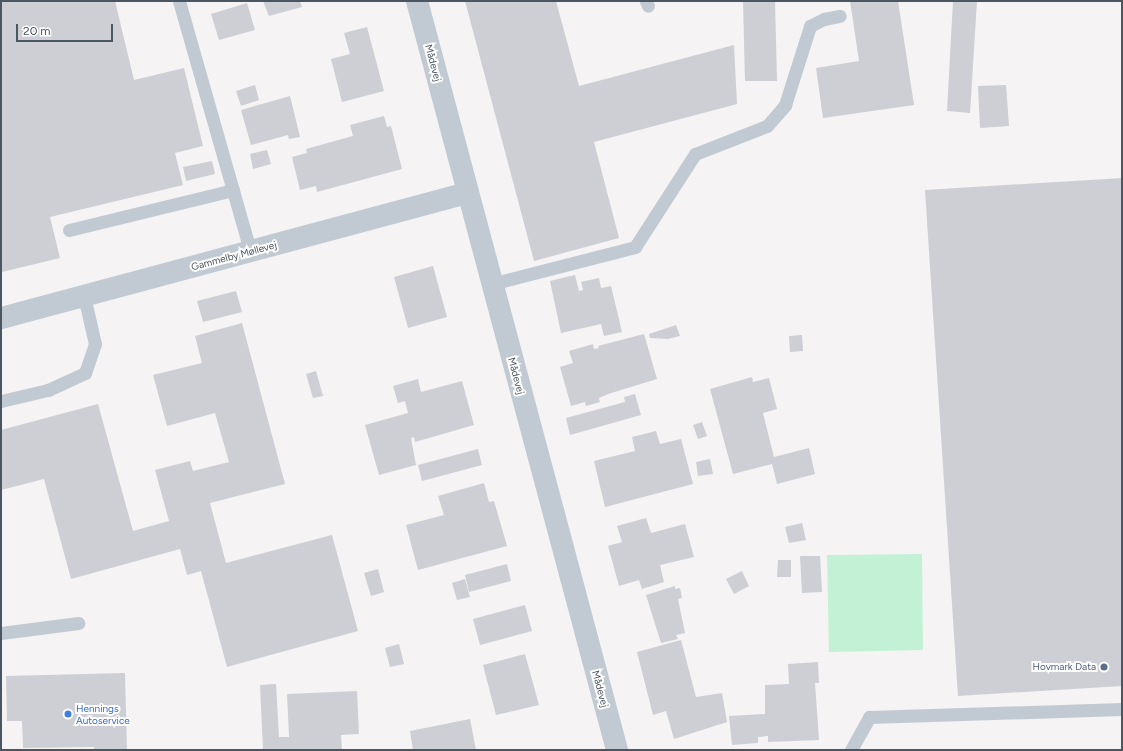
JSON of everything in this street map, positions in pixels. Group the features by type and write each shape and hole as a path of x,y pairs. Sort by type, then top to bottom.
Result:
{"street":[{"name":"Mådevej","path":"417,1 491,284 617,750"},
{"name":"Gammelby Møllevej","path":"1,318 467,193"}],"lane":[{"path":"179,1 250,251"},
{"path":"491,284 635,247 695,154 714,145 744,137 767,126 772,121 785,105 810,26 824,19 840,16"},
{"path":"69,230 233,190"},
{"path":"1,401 48,390 85,373 95,344 84,296"},
{"path":"1,633 78,623"},
{"path":"851,750 869,717 1122,709"}],"green space":[{"path":"922,554 923,650 829,652 827,555"}],"building":[{"path":"1,1 115,1 134,80 184,68 203,146 175,153 183,185 50,217 60,258 2,272"},
{"path":"263,1 300,1 302,7 269,16"},
{"path":"465,1 556,1 579,86 734,45 737,104 594,142 619,238 534,261"},
{"path":"743,1 775,1 777,81 745,81"},
{"path":"850,1 898,1 914,105 823,118 816,68 859,61"},
{"path":"953,1 977,1 970,113 947,111"},
{"path":"247,3 255,30 219,40 211,14"},
{"path":"367,27 384,91 342,102 331,59 350,54 344,33"},
{"path":"255,85 259,100 241,106 236,91"},
{"path":"1006,85 1009,126 980,128 978,86"},
{"path":"290,96 300,137 289,139 288,135 251,145 241,110"},
{"path":"384,116 387,127 391,126 402,169 317,192 316,186 300,190 292,157 307,153 306,149 353,136 350,125"},
{"path":"267,150 271,164 253,169 250,154"},
{"path":"212,161 215,174 186,181 183,167"},
{"path":"1122,178 1122,686 958,696 925,190"},
{"path":"433,266 447,317 408,328 394,277"},
{"path":"575,275 579,291 583,290 581,282 599,278 601,288 611,286 622,332 604,336 601,324 561,333 550,281"},
{"path":"236,291 242,312 203,322 197,301"},
{"path":"242,323 285,484 210,503 226,563 332,535 358,631 227,667 201,571 187,575 180,549 71,579 44,479 1,490 1,430 98,404 133,531 169,521 155,470 190,461 193,471 229,462 215,413 167,426 153,375 202,363 195,336"},
{"path":"676,325 680,336 668,339 650,338 649,334"},
{"path":"644,334 657,379 608,394 599,398 600,402 586,406 585,402 571,406 560,367 573,363 569,351 593,344 594,349 599,348 598,346"},
{"path":"802,335 803,351 790,352 789,336"},
{"path":"316,371 323,396 313,398 306,374"},
{"path":"752,377 753,382 769,378 777,409 763,413 774,457 809,448 815,474 777,484 772,464 733,474 710,389"},
{"path":"418,379 421,392 462,381 474,425 415,442 414,437 411,438 416,465 379,475 365,425 408,413 405,401 398,403 393,386"},
{"path":"635,394 641,415 570,435 566,418 625,402 624,397"},
{"path":"702,422 707,436 698,439 693,425"},
{"path":"656,431 660,444 681,439 693,484 605,507 594,461 635,451 632,437"},
{"path":"478,449 482,465 422,481 418,465"},
{"path":"710,459 713,474 698,476 696,462"},
{"path":"484,483 489,502 494,501 507,546 418,570 406,525 444,515 438,496"},
{"path":"646,518 651,533 685,524 694,557 660,565 664,582 642,589 639,580 619,586 608,546 622,542 617,526"},
{"path":"802,523 806,540 789,543 785,527"},
{"path":"800,556 820,556 822,592 802,593"},
{"path":"778,560 791,560 791,577 777,577"},
{"path":"507,564 511,581 469,592 465,575"},
{"path":"378,569 384,592 371,596 364,573"},
{"path":"742,571 749,586 734,594 726,579"},
{"path":"465,579 470,597 457,600 452,583"},
{"path":"675,586 675,589 680,588 682,598 678,599 685,633 676,635 678,639 661,643 646,595"},
{"path":"525,605 532,631 480,645 473,619"},
{"path":"681,640 696,697 722,693 727,722 674,739 666,711 653,715 637,652"},
{"path":"399,644 404,664 390,667 385,648"},
{"path":"525,654 539,705 496,715 483,665"},
{"path":"818,662 819,683 815,683 819,740 768,742 768,736 758,737 758,743 732,745 729,716 765,714 765,685 789,684 788,664"},
{"path":"125,673 127,750 94,750 94,747 23,748 22,721 7,721 6,676"},
{"path":"276,684 279,737 289,737 287,694 357,691 359,734 341,735 342,750 263,750 260,685"},
{"path":"470,719 476,750 413,750 410,731"}],"place":[{"name":"Hovmark Data","path":"1104,667"},
{"name":"Hennings Autoservice","path":"68,714"}]}
